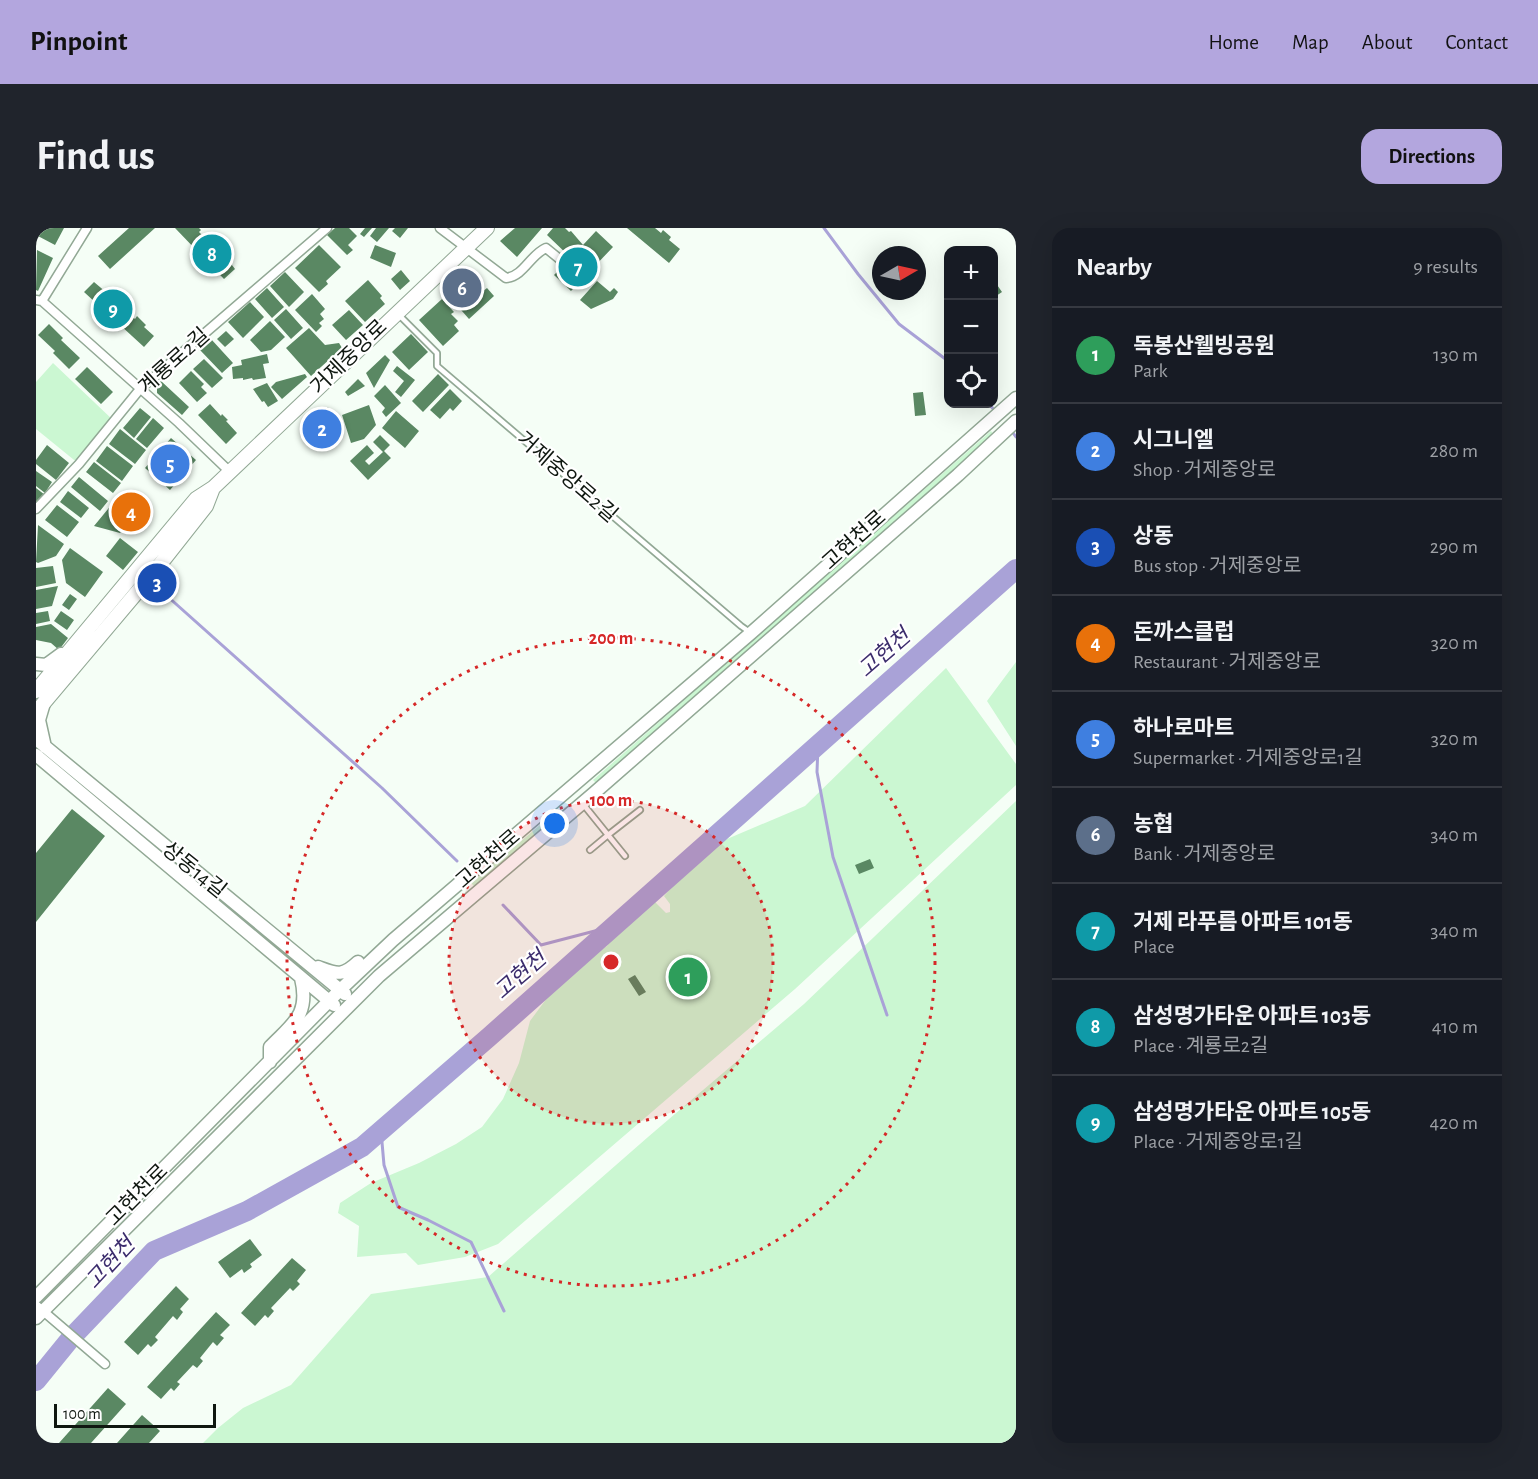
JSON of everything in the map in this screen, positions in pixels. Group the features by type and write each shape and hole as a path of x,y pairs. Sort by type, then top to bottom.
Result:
{"main road":[{"name":"거제중앙로","path":"39,702 70,649 196,499 213,488 464,247 487,228"},
{"name":"거제중앙로","path":"39,702 154,572 206,506 213,488"}],"street":[{"path":"87,228 39,301 229,471"},
{"name":"계룡로2길","path":"36,509 79,464 140,389 327,228"},
{"path":"440,228 506,278 518,274 546,248 562,261"},
{"name":"고현천로","path":"36,1297 339,990 393,940 751,633 1016,398"},
{"name":"고현천로","path":"105,1364 56,1322 38,1311 379,976 772,638 1015,422"},
{"path":"36,664 46,665 63,651 70,649"},
{"path":"39,702 39,747"},
{"name":"상동14길","path":"39,747 50,767 343,1012"},
{"name":"상동14길","path":"39,747 353,1001"},
{"path":"36,762 50,767"},
{"path":"311,967 333,973 343,973 380,942 393,940"},
{"path":"270,1062 270,1047 300,1015 304,996 301,978"}],"lane":[{"name":"거제중앙로2길","path":"396,312 437,353 437,366 751,633"},
{"path":"582,802 625,856"},
{"path":"590,850 640,810"}],"green space":[{"path":"53,363 114,421 79,464 36,429 36,382"},
{"path":"991,431 994,435 597,784 593,780"},
{"path":"1016,662 1016,746 987,701"},
{"path":"946,668 1016,764 1016,785 795,989 498,1244 465,1257 418,1265 406,1253 357,1257 359,1226 338,1213 340,1203 371,1183 419,1163 456,1144 482,1127 503,1099 519,1063 530,1021 553,990 580,965 607,946 614,932 655,902 666,913 670,912 670,904 664,896 693,863 720,842 805,806"},
{"path":"1016,801 1016,1443 203,1443 243,1408 291,1385 371,1294 488,1277 804,1004"},
{"path":"558,810 562,814 475,887 471,883"}],"building":[{"path":"36,228 64,228 55,245 36,235"},
{"path":"129,228 155,228 110,269 98,256"},
{"path":"175,228 199,228 201,230 199,232 217,250 219,248 235,269 224,279"},
{"path":"335,228 349,228 357,236 348,245 353,250 347,255 327,235"},
{"path":"365,228 372,228 364,237 360,234"},
{"path":"376,228 389,228 377,242 370,236"},
{"path":"395,228 408,228 400,238 392,231"},
{"path":"515,228 542,228 517,257 500,241"},
{"path":"553,228 565,228 571,231 583,245 596,231 613,247 571,291 554,275 571,258 547,235"},
{"path":"627,228 655,228 661,233 663,230 671,237 669,240 680,249 669,263"},
{"path":"319,245 341,267 326,281 328,284 319,292 295,268"},
{"path":"375,245 396,253 391,267 370,258"},
{"path":"37,250 53,258 38,291 36,290"},
{"path":"401,270 410,281 400,290 391,279"},
{"path":"285,272 304,292 289,307 270,286"},
{"path":"467,276 482,292 487,288 494,296 469,319 447,294"},
{"path":"368,280 382,296 380,298 385,304 365,322 345,301"},
{"path":"597,281 610,292 614,288 618,292 613,299 591,309 580,300"},
{"path":"94,282 107,293 109,291 135,319 137,316 146,325 144,327 154,336 144,347 84,292"},
{"path":"267,288 284,307 272,318 255,299"},
{"path":"312,294 325,309 320,314 324,319 319,323 322,326 316,332 295,310"},
{"path":"442,299 454,312 451,314 458,321 454,325 459,331 443,346 419,320"},
{"path":"250,302 264,317 243,338 228,322"},
{"path":"286,309 303,328 291,339 274,320"},
{"path":"349,310 363,325 346,340 332,325"},
{"path":"270,321 285,337 271,350 261,352 250,340"},
{"path":"49,324 63,338 61,340 80,358 69,369 38,335"},
{"path":"309,328 325,345 339,343 342,348 311,376 286,348"},
{"path":"226,331 234,339 225,347 217,339"},
{"path":"411,334 428,352 409,370 392,352"},
{"path":"211,339 233,363 222,373 200,350"},
{"path":"267,354 269,363 263,364 266,378 233,379 232,367 242,365 241,360"},
{"path":"385,355 390,360 374,388 366,373"},
{"path":"204,359 223,378 212,388 193,369"},
{"path":"397,366 415,380 401,397 395,392 404,381 393,371"},
{"path":"87,367 113,392 101,404 75,379"},
{"path":"191,371 204,384 201,387 207,393 197,402 179,383"},
{"path":"305,374 307,377 282,399 271,387 276,382"},
{"path":"438,374 449,385 423,412 412,401"},
{"path":"358,379 365,386 348,396 345,392"},
{"path":"161,381 189,407 182,415 157,393 157,385"},
{"path":"267,383 278,401 268,407 253,389"},
{"path":"385,385 401,403 386,417 382,412 385,408 374,396"},
{"path":"450,389 462,401 453,411 450,408 440,419 430,410"},
{"path":"923,392 926,415 915,416 913,393"},
{"path":"210,404 228,420 226,421 237,433 226,444 198,415"},
{"path":"369,405 376,425 364,439 351,443 342,415"},
{"path":"328,407 339,438 325,450 317,441 310,448 305,442 310,438 302,430"},
{"path":"140,408 151,417 134,438 123,428"},
{"path":"396,411 419,431 405,448 382,428"},
{"path":"153,418 164,428 147,448 136,439"},
{"path":"120,429 146,450 135,464 109,444"},
{"path":"380,435 390,445 384,451 391,458 368,480 350,461 367,445 374,453 365,461 369,465 383,452 373,442"},
{"path":"171,438 196,460 170,490 145,468"},
{"path":"47,445 69,463 56,480 36,464 36,460"},
{"path":"107,446 133,466 122,481 96,461"},
{"path":"94,462 121,483 113,493 86,472"},
{"path":"36,471 52,482 45,493 36,486"},
{"path":"79,477 108,501 100,511 71,487"},
{"path":"36,488 45,495 36,506"},
{"path":"68,491 89,508 81,518 60,502"},
{"path":"122,492 141,508 120,533 94,526"},
{"path":"57,505 79,522 67,537 45,520"},
{"path":"38,525 64,544 56,556 38,563 36,562"},
{"path":"120,538 138,552 123,570 106,556"},
{"path":"70,548 103,572 85,597 66,583 62,560"},
{"path":"53,566 56,583 36,587 36,568"},
{"path":"58,586 52,606 36,609 36,590"},
{"path":"70,594 77,599 69,610 62,605"},
{"path":"48,611 50,621 36,624 36,613"},
{"path":"61,611 74,620 67,630 54,621"},
{"path":"51,624 68,638 59,650 51,643 36,640 36,627"},
{"path":"72,809 105,836 36,922 36,853"},
{"path":"870,859 874,868 859,874 855,865"},
{"path":"635,975 646,992 639,996 628,979"},
{"path":"250,1239 262,1255 250,1264 252,1267 244,1273 242,1269 230,1278 218,1262"},
{"path":"292,1258 306,1270 297,1281 300,1284 293,1291 290,1288 271,1308 274,1311 268,1318 265,1315 255,1326 241,1313"},
{"path":"176,1286 189,1299 180,1309 183,1312 177,1320 173,1316 155,1337 158,1340 151,1347 148,1344 138,1355 124,1342"},
{"path":"216,1312 230,1325 220,1335 224,1338 217,1346 213,1342 200,1358 203,1361 197,1368 193,1365 177,1382 180,1384 174,1391 171,1388 161,1399 147,1387"},
{"path":"108,1388 126,1404 91,1443 59,1443"},
{"path":"142,1415 160,1431 149,1443 117,1443"}],"waterway":[{"path":"824,228 899,324 944,358"},
{"path":"1011,430 1016,437"},
{"name":"고현천","path":"36,1381 71,1338 154,1251 247,1211 362,1147 1016,569"},
{"path":"157,587 382,788 457,861"},
{"path":"818,745 817,772 833,857 887,1015"},
{"path":"503,905 541,945 614,926"},
{"path":"381,1131 384,1165 398,1207 471,1242 504,1311"}],"place":[{"name":"삼성명가타운 아파트 103동","path":"212,254"},
{"name":"거제 라푸름 아파트 101동","path":"578,267"},
{"name":"농협","path":"462,288"},
{"name":"삼성명가타운 아파트 105동","path":"113,309"},
{"name":"시그니엘","path":"322,429"},
{"name":"하나로마트","path":"170,464"},
{"name":"돈까스클럽","path":"131,512"},
{"name":"상동","path":"157,583"},
{"name":"독봉산웰빙공원","path":"688,977"}]}
